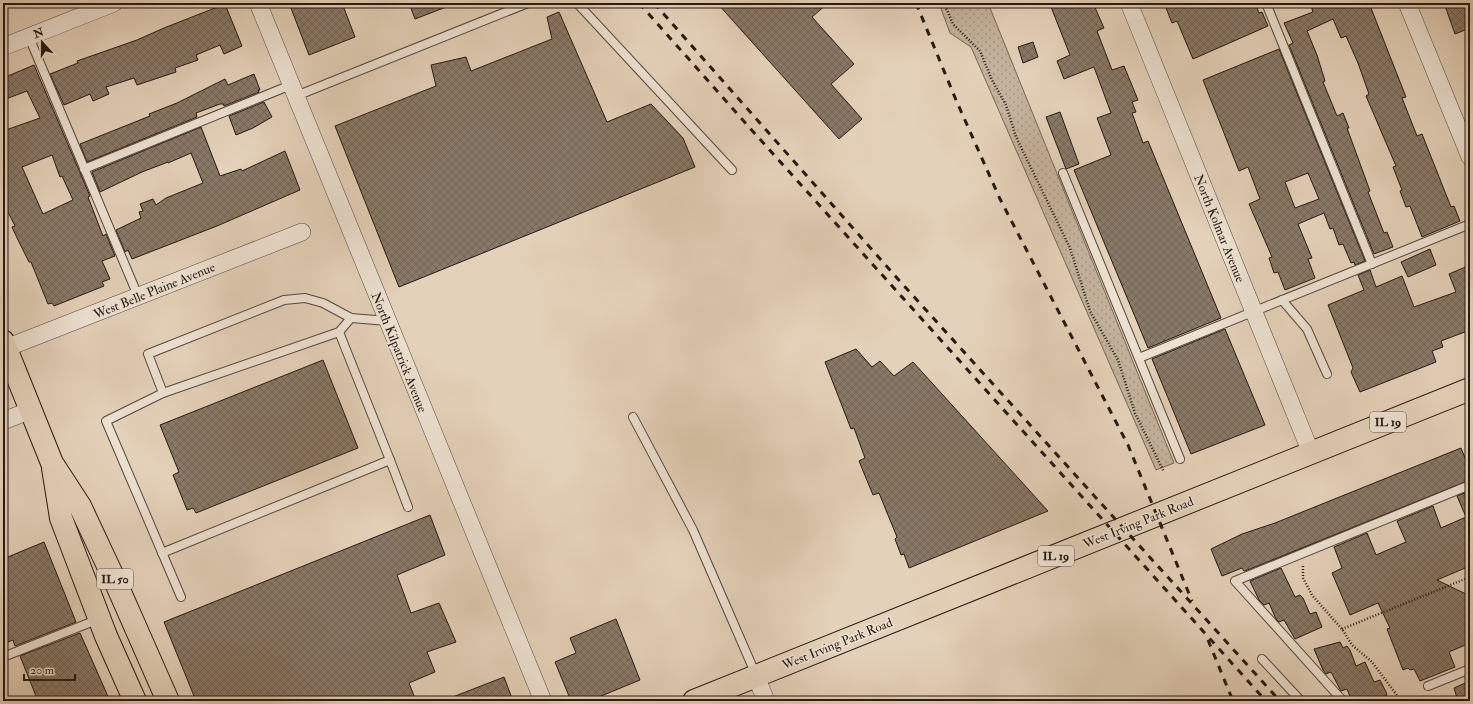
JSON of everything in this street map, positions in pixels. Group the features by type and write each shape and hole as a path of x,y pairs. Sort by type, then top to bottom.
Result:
{"main road":[{"name":"IL 50","path":"6,354 31,410 52,463 80,506 168,701"},
{"name":"West Irving Park Road","path":"694,701 1311,453 1468,394"},
{"path":"52,463 61,518 100,618 135,701"}],"street":[{"path":"3,47 114,3"},
{"name":"North Kilpatrick Avenue","path":"258,3 543,701"},
{"name":"North Kolmar Avenue","path":"1129,3 1311,453"},
{"path":"1407,3 1470,157"},
{"name":"West Belle Plaine Avenue","path":"6,354 138,296 302,232"},
{"path":"3,421 31,410"},
{"path":"756,676 766,701"}],"lane":[{"path":"84,169 528,3"},
{"path":"577,3 732,170"},
{"path":"1266,3 1372,264"},
{"path":"29,37 138,296"},
{"path":"1063,173 1180,459"},
{"path":"1139,358 1470,224"},
{"path":"163,393 148,354 284,300 305,298 323,303 351,318 388,321"},
{"path":"1282,300 1307,329 1327,374"},
{"path":"182,597 106,421 163,393 339,332 351,318"},
{"path":"339,332 408,507"},
{"path":"633,417 693,530 756,676"},
{"path":"162,553 390,460"},
{"path":"1343,701 1235,581 1470,485"},
{"path":"3,657 100,618"},
{"path":"1262,659 1301,701"},
{"path":"1428,686 1470,669"}],"path":[{"path":"944,3 953,24 980,51 992,80 1006,105 1016,137 1070,248 1090,311 1118,360 1135,413 1164,472"},
{"path":"1304,553 1303,578 1312,595 1342,629 1352,645 1372,662 1399,698 1404,701"},
{"path":"1342,629 1470,577"}],"shaded area":[{"path":"939,3 988,3 1174,463 1156,470 971,47 950,33"}],"building":[{"path":"289,3 342,3 355,37 309,55"},
{"path":"409,3 454,3 454,4 415,19"},
{"path":"717,3 828,3 812,17 854,64 831,84 862,119 839,139"},
{"path":"1064,3 1093,3 1104,28 1097,31 1112,70 1124,66 1138,100 1132,102 1136,112 1132,113 1143,143 1148,141 1221,318 1148,348 1074,170 1111,155 1097,118 1111,113 1094,67 1064,79 1057,61 1070,55 1051,7"},
{"path":"1179,3 1255,3 1259,13 1262,12 1268,26 1193,59 1177,21 1172,23 1166,8"},
{"path":"1310,3 1369,3 1406,97 1402,98 1417,136 1422,134 1451,207 1454,206 1460,221 1422,237 1410,206 1406,207 1400,191 1402,190 1393,167 1396,166 1366,96 1369,94 1358,63 1346,36 1341,38 1333,19 1307,31 1317,55 1325,81 1323,82 1337,116 1343,113 1370,191 1368,192 1384,233 1387,232 1393,247 1374,254 1289,45 1293,43 1284,23 1313,12"},
{"path":"1444,3 1470,3 1470,28 1455,34"},
{"path":"225,4 242,46 224,54 220,45 196,55 198,60 175,68 176,72 137,85 134,78 106,87 109,94 93,101 90,94 64,105 50,74 78,63 77,61 137,40"},
{"path":"559,12 607,122 651,104 683,138 695,167 399,287 335,126 436,86 431,65 466,57 471,71 552,39 547,17"},
{"path":"1033,42 1038,57 1023,63 1018,47"},
{"path":"1279,49 1365,261 1355,265 1354,262 1351,263 1343,244 1339,245 1333,228 1330,229 1324,213 1298,224 1312,258 1308,259 1315,278 1285,290 1278,272 1274,273 1269,258 1272,257 1249,204 1260,199 1248,167 1239,171 1203,80","holes":["1308,173 1319,199 1295,208 1285,182"]},
{"path":"34,65 90,196 88,197 103,236 106,234 115,256 102,261 110,279 102,282 104,286 54,306 52,303 48,304 31,262 29,262 12,227 15,226 3,202 3,131 40,118 27,91 3,100 3,78","holes":["52,155 60,177 62,176 73,200 43,214 22,167"]},
{"path":"254,74 260,90 258,90 259,92 224,106 223,104 220,104 196,113 197,117 87,162 80,144 150,116 149,114 177,103 225,79 228,85"},
{"path":"264,102 272,117 253,128 236,135 229,116"},
{"path":"1060,112 1079,164 1066,169 1046,117"},
{"path":"201,127 220,176 241,169 242,171 285,151 300,190 217,226 132,259 128,250 125,252 116,230 141,218 139,212 143,211 140,204 153,199 156,205 166,198 203,183 191,153 142,172 100,192 92,172"},
{"path":"1430,249 1436,265 1408,277 1401,262"},
{"path":"1470,265 1470,330 1441,341 1443,347 1432,351 1436,362 1360,392 1351,372 1353,368 1328,305 1364,290 1358,275 1370,270 1376,287 1402,276 1414,307 1456,292 1449,274"},
{"path":"1225,329 1265,425 1191,454 1152,359"},
{"path":"856,349 872,367 880,361 894,376 913,362 1048,511 909,568 904,554 901,555 895,539 897,537 879,493 873,495 859,461 865,458 854,428 851,429 825,362"},
{"path":"323,360 358,448 196,513 193,508 187,510 173,475 179,472 160,425"},
{"path":"1461,448 1470,470 1470,480 1245,571 1242,568 1222,576 1211,549 1242,534 1275,523"},
{"path":"1470,491 1470,566 1437,580 1470,596 1470,643 1449,652 1455,667 1420,681 1414,669 1410,670 1408,668 1403,670 1387,629 1390,628 1378,603 1350,615 1332,573 1342,568 1334,547 1367,533 1376,555 1406,542 1397,521 1433,506 1441,528 1466,517 1457,496"},
{"path":"430,515 445,555 397,575 411,613 439,603 456,642 427,652 435,672 409,683 416,701 196,701 164,622"},
{"path":"44,542 76,622 15,646 13,640 3,644 3,559"},
{"path":"1281,568 1295,597 1300,595 1303,598 1310,614 1316,612 1322,627 1295,639 1284,620 1279,622 1276,619 1269,603 1264,605 1259,600 1250,581"},
{"path":"616,619 640,680 589,701 571,701 555,662 576,653 570,638"},
{"path":"80,633 110,701 38,701 20,656"},
{"path":"1340,642 1343,648 1347,646 1350,650 1356,666 1365,662 1374,682 1380,680 1387,694 1386,696 1374,701 1352,701 1347,689 1341,691 1331,672 1326,674 1314,649"},
{"path":"504,677 513,701 445,700"},
{"path":"1470,681 1470,701 1458,701 1454,688"}],"railway":[{"path":"639,3 1266,701"},
{"path":"654,3 897,278 1280,701"},
{"path":"916,3 956,100 1000,199 1128,445 1192,601"},
{"path":"1208,640 1233,701"}]}
